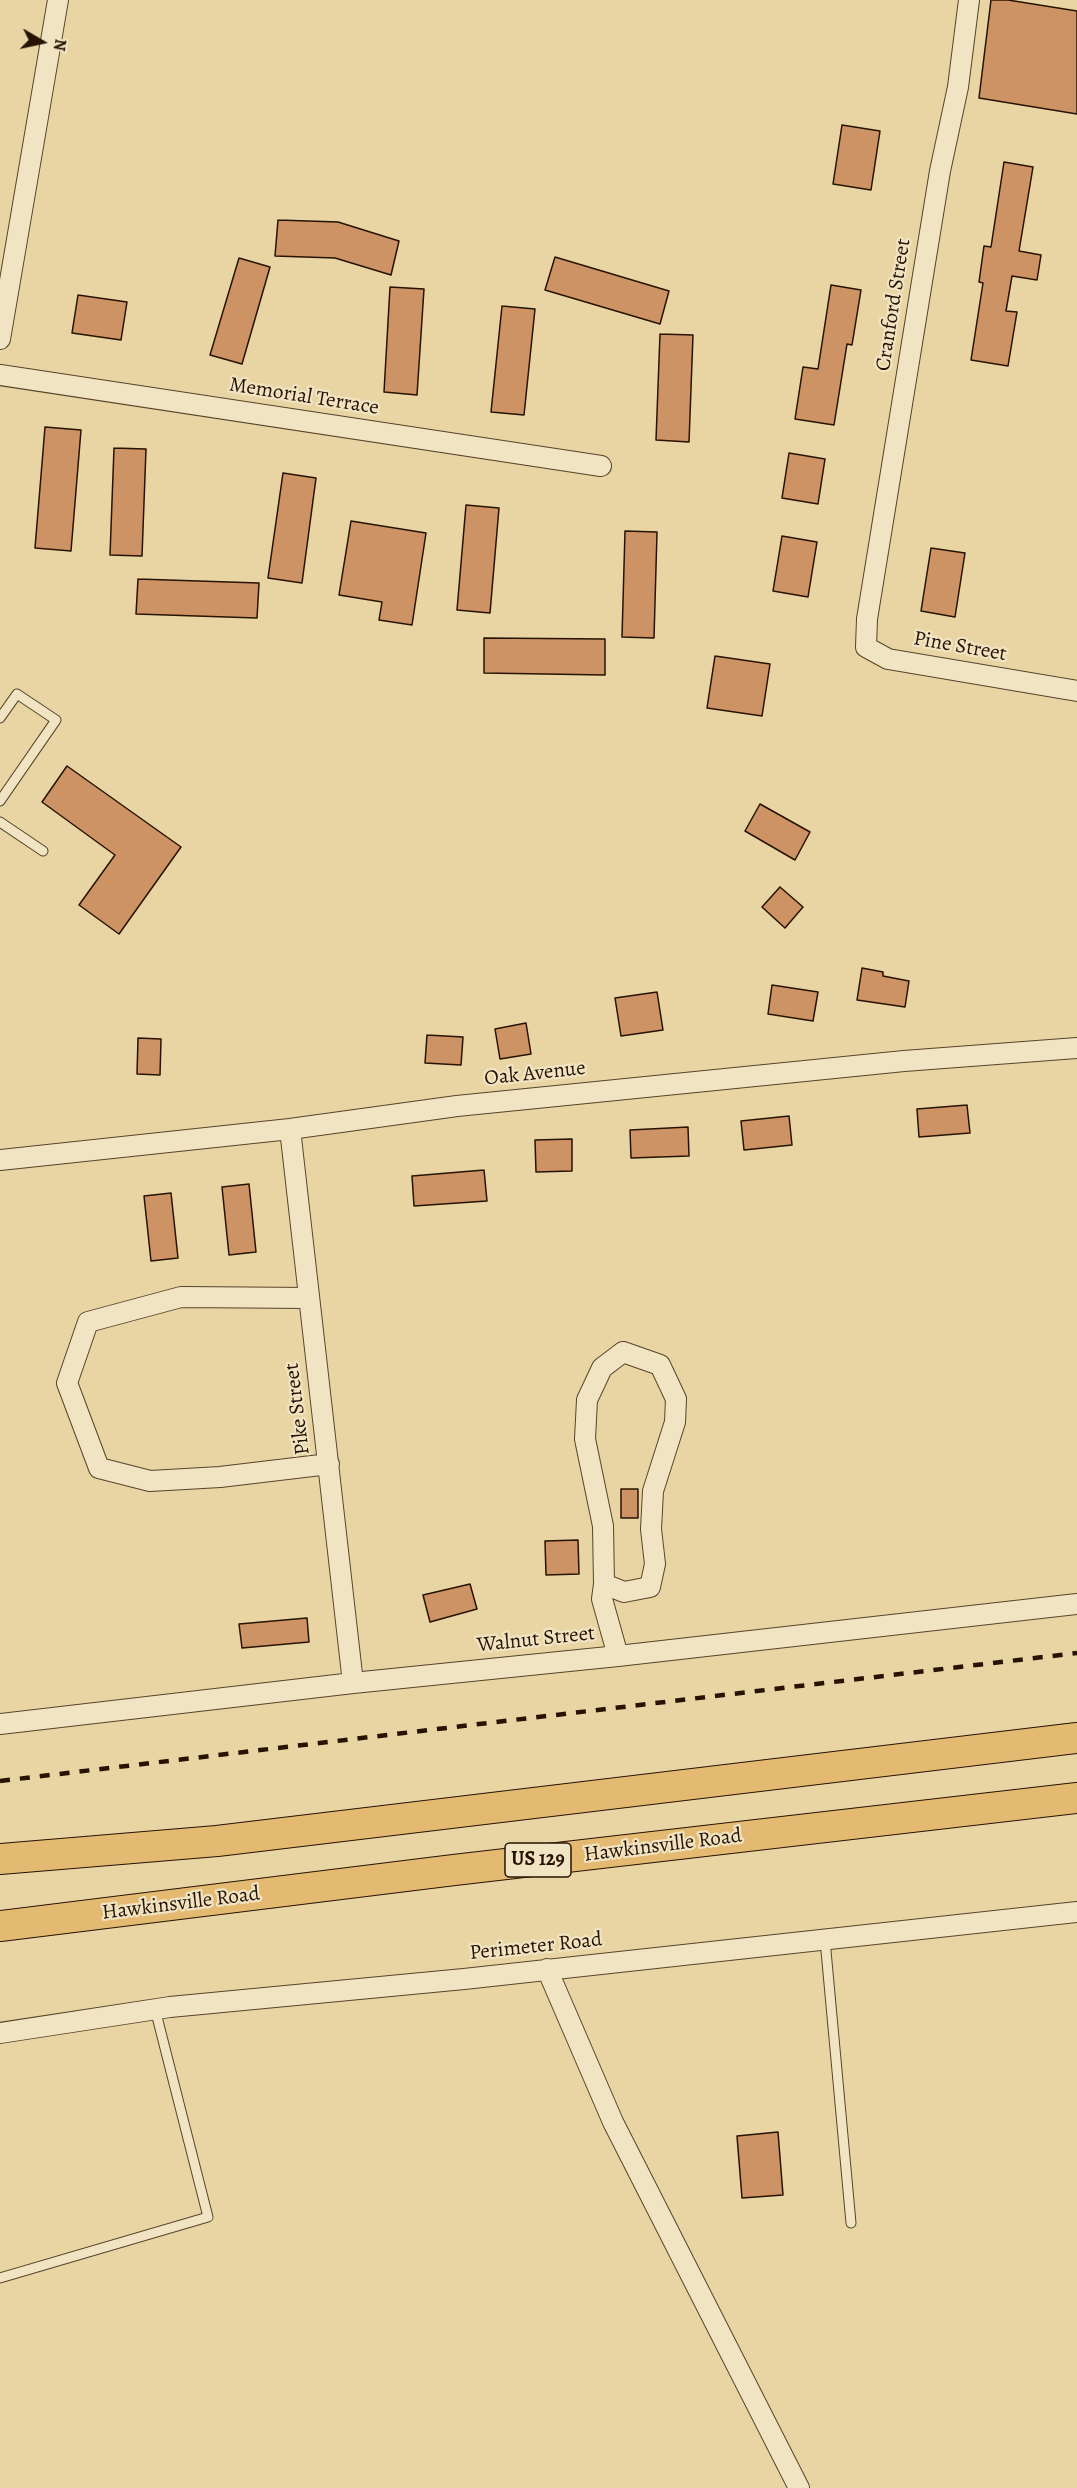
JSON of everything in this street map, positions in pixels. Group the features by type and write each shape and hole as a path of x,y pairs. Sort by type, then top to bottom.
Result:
{"main road":[{"path":"0,1859 217,1841 1077,1738"},
{"name":"Hawkinsville Road","path":"0,1926 443,1871 1077,1798"}],"street":[{"path":"0,339 58,0"},
{"name":"Cranford Street","path":"867,619 940,171 958,87 969,0"},
{"name":"Memorial Terrace","path":"0,375 602,465"},
{"name":"Pine Street","path":"867,619 866,647 888,659 1077,692"},
{"name":"Oak Avenue","path":"0,1160 290,1129 457,1106 904,1061 1077,1048"},
{"name":"Pike Street","path":"290,1129 353,1683"},
{"path":"309,1298 181,1297 88,1322 67,1383 99,1468 150,1480 220,1477 329,1464"},
{"path":"604,1584 624,1592 650,1587 655,1564 651,1529 653,1491 675,1422 676,1399 660,1365 622,1352 602,1368 587,1400 585,1439 603,1526 602,1599 618,1656"},
{"name":"Walnut Street","path":"0,1724 1077,1604"},
{"name":"Perimeter Road","path":"0,2033 155,2009 1077,1912"},
{"path":"547,1969 613,2122 799,2488"}],"lane":[{"path":"0,718 17,694 56,720 0,801"},
{"path":"0,822 43,851"},
{"path":"825,1940 851,2223"},
{"path":"0,2278 207,2217 155,2009"}],"building":[{"path":"991,0 1008,0 1077,11 1077,114 979,98"},
{"path":"842,125 880,131 871,190 833,184"},
{"path":"1004,162 1033,167 1019,251 1041,255 1037,280 1012,276 1006,311 1017,312 1008,366 971,360 983,283 979,282 984,246 991,247"},
{"path":"278,220 338,222 399,241 391,275 335,258 275,256"},
{"path":"555,257 669,291 660,324 545,290"},
{"path":"239,258 270,267 242,364 210,355"},
{"path":"831,285 861,290 852,345 847,344 834,425 795,419 803,367 818,369"},
{"path":"390,287 424,289 417,395 384,392"},
{"path":"78,295 127,302 121,340 72,333"},
{"path":"502,306 535,309 524,415 491,412"},
{"path":"660,334 693,335 689,442 656,440"},
{"path":"45,427 81,430 71,551 35,548"},
{"path":"114,448 146,449 142,556 110,555"},
{"path":"789,453 825,459 818,504 782,498"},
{"path":"283,473 316,478 302,583 268,578"},
{"path":"466,505 499,508 490,613 457,610"},
{"path":"351,521 426,533 412,625 379,620 382,602 339,595"},
{"path":"625,531 657,532 654,638 622,637"},
{"path":"782,536 817,542 808,597 773,591"},
{"path":"931,548 965,553 955,617 921,611"},
{"path":"138,579 259,583 257,618 136,614"},
{"path":"484,638 605,639 605,675 484,673"},
{"path":"715,656 770,664 762,716 707,708"},
{"path":"67,766 181,847 119,934 79,905 115,855 42,802"},
{"path":"760,804 810,832 795,860 745,831"},
{"path":"780,887 803,907 785,928 762,907"},
{"path":"862,968 883,972 883,976 909,981 905,1007 857,1000"},
{"path":"772,985 818,992 813,1021 768,1014"},
{"path":"657,992 663,1030 621,1036 615,998"},
{"path":"526,1023 531,1054 500,1059 495,1029"},
{"path":"427,1035 463,1037 461,1065 425,1063"},
{"path":"138,1038 161,1039 160,1075 137,1074"},
{"path":"967,1105 970,1133 919,1137 917,1109"},
{"path":"789,1116 792,1145 744,1150 741,1121"},
{"path":"688,1127 689,1156 631,1158 630,1130"},
{"path":"572,1139 572,1171 536,1172 535,1140"},
{"path":"484,1170 487,1201 414,1206 412,1176"},
{"path":"249,1184 256,1252 229,1255 222,1187"},
{"path":"171,1193 178,1258 151,1261 144,1196"},
{"path":"621,1489 638,1489 638,1518 621,1518"},
{"path":"578,1540 579,1574 546,1575 545,1541"},
{"path":"470,1584 477,1609 430,1622 423,1595"},
{"path":"307,1618 309,1642 242,1648 239,1624"},
{"path":"778,2132 783,2195 742,2198 737,2136"}],"railway":[{"path":"0,1781 1077,1653"}]}
